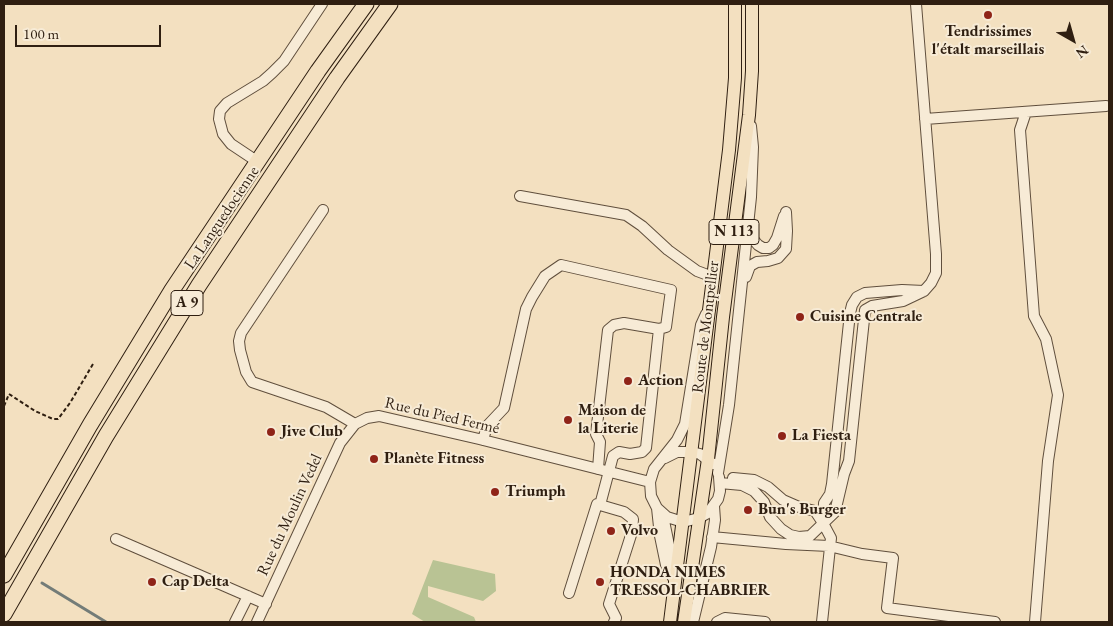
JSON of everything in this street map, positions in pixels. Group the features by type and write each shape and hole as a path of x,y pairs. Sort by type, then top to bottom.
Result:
{"highway":[{"name":"La Languedocienne","path":"4,575 90,425 172,290 318,71 366,4"},
{"name":"La Languedocienne","path":"4,614 106,436 199,285 337,78 390,4"}],"main road":[{"name":"Route de Montpellier","path":"670,622 729,150 735,78 735,4"},
{"name":"Route de Montpellier","path":"684,622 708,460 723,316 749,115 752,71 752,4"}],"street":[{"path":"258,162 231,144 223,134 219,119 220,111 227,103 264,81 284,61 322,4"},
{"path":"664,458 677,452 692,452 708,460 719,478 754,491 764,502 770,517 781,529 790,535 798,537 810,536 835,512 851,445 866,310 872,306 903,301 924,291 932,283 936,272 916,4"},
{"path":"925,119 1106,106"},
{"path":"1026,112 1020,130 1034,316 1046,339 1058,394 1048,461 1035,622"},
{"path":"659,510 667,517 683,522 699,518 708,513 714,506 720,491 719,478 750,217 753,147 749,115"},
{"path":"520,196 626,215 697,271 713,277"},
{"path":"323,210 245,326 239,341 240,350 247,375 255,384 326,407 355,424"},
{"path":"740,305 750,266 757,262 778,258 786,249 786,212 778,238 769,248 763,248 753,239 750,217"},
{"path":"483,440 487,426 504,408 526,309 545,276 561,265 671,290 666,327 659,330 624,323 614,325 608,330 596,434 600,442 598,469"},
{"path":"823,523 824,503 830,494 852,306 857,298 865,292 924,291"},
{"path":"674,583 670,550 659,510 651,496 650,482 654,469 664,458 685,424 691,396 700,325 709,309"},
{"path":"600,506 613,456 619,452 630,454 642,452 646,448 659,330"},
{"name":"Rue du Pied Fermé","path":"355,424 366,418 379,416 650,482"},
{"name":"Rue du Moulin Vedel","path":"257,622 340,443 355,424"},
{"path":"834,464 847,465"},
{"path":"719,478 754,480 768,487 783,500 815,511 831,538 822,622"},
{"path":"569,593 597,504 624,512 633,519 632,532 609,604 616,618 614,622"},
{"path":"694,622 715,520 714,506"},
{"path":"712,537 829,546 893,558 887,608 994,622"},
{"path":"116,539 266,604"},
{"path":"235,622 248,596"},
{"path":"717,622 725,618 765,622"}],"path":[{"path":"4,406 9,394 35,411 53,419 58,419 70,403 93,364"}],"green space":[{"path":"433,560 495,574 496,591 483,601 428,586 428,597 474,617 476,622 425,622 412,614"}],"waterway":[{"path":"42,583 106,622"}],"place":[{"name":"Tendrissimes l'étalt marseillais","path":"988,15"},
{"name":"Cuisine Centrale","path":"800,317"},
{"name":"Action","path":"628,381"},
{"name":"Maison de la Literie","path":"568,420"},
{"name":"Jive Club","path":"271,432"},
{"name":"La Fiesta","path":"782,436"},
{"name":"Planète Fitness","path":"374,459"},
{"name":"Triumph","path":"495,492"},
{"name":"Bun's Burger","path":"748,510"},
{"name":"Volvo","path":"611,531"},
{"name":"Cap Delta","path":"152,582"},
{"name":"HONDA NIMES TRESSOL-CHABRIER","path":"600,582"}]}
